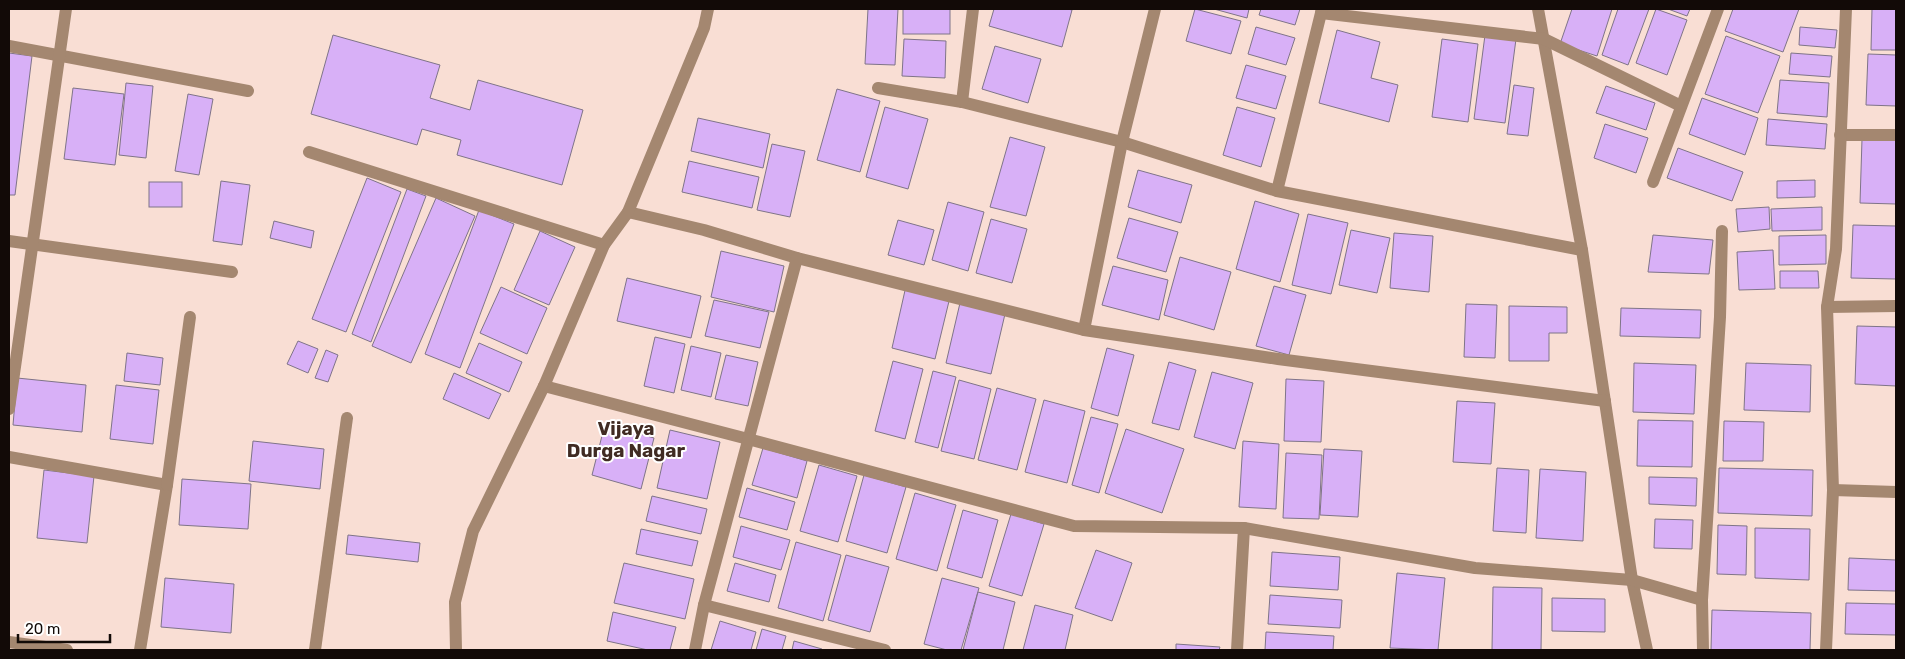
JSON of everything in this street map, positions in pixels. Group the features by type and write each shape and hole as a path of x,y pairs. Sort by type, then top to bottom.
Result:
{"street":[{"path":"9,409 66,9"},
{"path":"456,650 455,602 473,531 544,386 604,245 628,212 704,28 708,9"},
{"path":"962,102 973,9"},
{"path":"1084,330 1122,142 1155,9"},
{"path":"1538,9 1582,250 1632,580 1647,650"},
{"path":"1654,182 1718,9"},
{"path":"1826,650 1833,490 1827,307 1836,249 1846,9"},
{"path":"1277,191 1322,11 1544,39 1681,106"},
{"path":"9,46 248,91"},
{"path":"878,88 962,102 1122,142 1277,191 1582,250"},
{"path":"1840,135 1896,135"},
{"path":"309,152 604,245"},
{"path":"628,212 704,230 797,258 1084,330 1278,359 1605,400"},
{"path":"1703,650 1702,600 1720,317 1722,231"},
{"path":"9,241 232,272"},
{"path":"695,650 704,605 797,258"},
{"path":"1827,307 1896,306"},
{"path":"140,650 167,485 190,317"},
{"path":"544,386 748,438 1074,526 1244,528 1475,568 1632,580 1702,600"},
{"path":"315,650 347,418"},
{"path":"9,457 167,485"},
{"path":"1833,490 1896,492"},
{"path":"1237,650 1244,528"},
{"path":"704,605 885,650"},
{"path":"9,642 67,650"}],"building":[{"path":"868,9 898,9 895,65 865,64"},
{"path":"903,9 950,9 950,34 903,34"},
{"path":"994,9 1072,10 1062,47 989,26"},
{"path":"1195,9 1241,21 1231,54 1186,41"},
{"path":"1214,9 1249,9 1247,18"},
{"path":"1261,9 1300,9 1295,25 1259,15"},
{"path":"1572,9 1612,9 1597,56 1560,44"},
{"path":"1618,9 1649,9 1628,65 1602,55"},
{"path":"1656,9 1687,20 1667,75 1636,63"},
{"path":"1668,9 1690,9 1687,16"},
{"path":"1733,9 1799,9 1783,52 1725,31"},
{"path":"1872,9 1896,9 1896,50 1871,50"},
{"path":"1256,27 1295,38 1286,65 1248,54"},
{"path":"1800,27 1837,30 1835,48 1799,45"},
{"path":"1337,30 1380,42 1371,78 1398,85 1389,122 1319,103"},
{"path":"333,35 440,65 430,98 470,110 478,80 583,110 562,185 457,155 461,140 422,129 417,145 311,114"},
{"path":"1485,35 1516,39 1505,123 1474,119"},
{"path":"1726,36 1780,56 1758,113 1705,94"},
{"path":"904,39 946,41 945,78 902,76"},
{"path":"1442,39 1478,44 1468,122 1432,117"},
{"path":"995,46 1041,59 1028,103 982,89"},
{"path":"9,53 32,56 15,195 9,195"},
{"path":"1791,53 1832,56 1830,77 1789,74"},
{"path":"1868,54 1896,55 1896,106 1866,105"},
{"path":"1246,65 1286,76 1276,109 1236,98"},
{"path":"1780,80 1829,83 1827,117 1777,113"},
{"path":"126,83 153,86 146,158 119,155"},
{"path":"1514,85 1534,88 1528,136 1507,134"},
{"path":"1606,86 1655,103 1646,130 1596,113"},
{"path":"73,88 124,94 115,165 64,159"},
{"path":"837,89 880,101 860,172 817,160"},
{"path":"188,94 213,99 199,175 175,171"},
{"path":"1702,98 1758,118 1745,155 1689,134"},
{"path":"885,107 928,119 908,189 866,177"},
{"path":"1237,107 1275,118 1261,167 1223,155"},
{"path":"698,118 770,134 763,168 691,151"},
{"path":"1768,119 1827,124 1825,149 1766,145"},
{"path":"1605,124 1648,138 1636,173 1594,158"},
{"path":"1010,137 1045,147 1026,216 990,207"},
{"path":"1862,139 1896,140 1896,204 1860,203"},
{"path":"772,144 805,151 790,217 757,210"},
{"path":"1678,148 1743,172 1732,201 1667,178"},
{"path":"689,161 759,177 752,208 682,192"},
{"path":"1138,170 1192,185 1181,223 1128,207"},
{"path":"367,178 401,192 346,332 312,319"},
{"path":"1815,180 1815,197 1777,198 1777,181"},
{"path":"221,181 250,185 242,245 213,241"},
{"path":"149,182 182,182 182,207 149,207"},
{"path":"407,189 426,196 371,342 352,334"},
{"path":"436,198 475,216 411,363 372,346"},
{"path":"1255,201 1299,214 1280,282 1236,269"},
{"path":"948,202 984,212 968,271 932,260"},
{"path":"1769,207 1770,229 1738,232 1736,209"},
{"path":"1822,207 1822,230 1772,231 1771,209"},
{"path":"479,210 514,224 460,368 425,354"},
{"path":"1308,214 1348,223 1331,294 1292,285"},
{"path":"1129,218 1178,232 1166,272 1117,258"},
{"path":"991,219 1027,229 1012,283 976,273"},
{"path":"898,220 934,230 924,265 888,255"},
{"path":"274,221 314,231 311,248 270,238"},
{"path":"1853,225 1896,226 1896,279 1851,278"},
{"path":"1351,230 1390,238 1377,293 1339,285"},
{"path":"540,231 575,247 549,305 514,290"},
{"path":"1394,233 1433,236 1429,292 1390,288"},
{"path":"1653,235 1713,240 1709,274 1648,272"},
{"path":"1826,235 1826,264 1779,265 1779,236"},
{"path":"1773,250 1775,289 1739,290 1737,252"},
{"path":"721,251 784,266 774,312 711,297"},
{"path":"1180,257 1231,272 1214,330 1164,315"},
{"path":"1113,266 1168,280 1159,320 1102,305"},
{"path":"1780,271 1818,271 1819,288 1780,288"},
{"path":"627,278 701,296 691,338 617,321"},
{"path":"906,286 950,297 935,359 892,348"},
{"path":"1274,286 1306,295 1289,355 1256,346"},
{"path":"501,287 547,308 527,354 480,333"},
{"path":"714,300 769,312 760,348 705,336"},
{"path":"960,303 1005,314 991,374 946,363"},
{"path":"1466,304 1497,305 1495,358 1464,357"},
{"path":"1509,306 1567,307 1567,333 1549,333 1549,361 1509,361"},
{"path":"1621,308 1701,310 1700,338 1620,336"},
{"path":"1857,326 1896,327 1896,386 1855,384"},
{"path":"655,337 685,344 674,393 644,386"},
{"path":"298,341 318,349 308,373 287,364"},
{"path":"479,343 522,362 509,392 466,373"},
{"path":"691,346 721,353 711,397 681,390"},
{"path":"1107,348 1134,355 1118,416 1091,408"},
{"path":"326,350 338,355 328,382 315,378"},
{"path":"127,353 163,358 160,385 124,381"},
{"path":"726,355 758,362 748,406 715,399"},
{"path":"893,361 923,369 905,439 875,431"},
{"path":"1169,362 1196,370 1179,430 1152,423"},
{"path":"1634,363 1696,365 1694,414 1633,412"},
{"path":"1746,363 1811,365 1810,412 1744,410"},
{"path":"933,371 956,377 938,448 915,442"},
{"path":"1212,372 1253,383 1235,449 1194,437"},
{"path":"454,373 501,394 489,419 443,399"},
{"path":"17,378 86,385 82,432 13,425"},
{"path":"1286,379 1324,381 1321,442 1284,441"},
{"path":"959,380 991,389 974,459 941,451"},
{"path":"116,385 159,390 153,444 110,439"},
{"path":"997,388 1036,399 1017,470 978,460"},
{"path":"1044,400 1085,411 1067,483 1025,472"},
{"path":"1457,401 1495,403 1491,464 1453,462"},
{"path":"1091,417 1118,424 1099,493 1072,485"},
{"path":"1638,420 1693,421 1692,467 1637,466"},
{"path":"1724,421 1764,422 1763,461 1723,461"},
{"path":"605,424 654,438 641,489 592,475"},
{"path":"1126,429 1184,449 1162,513 1105,493"},
{"path":"670,430 720,442 707,499 657,488"},
{"path":"253,441 324,449 320,489 249,481"},
{"path":"1243,441 1279,444 1276,509 1239,507"},
{"path":"763,448 807,461 797,498 752,485"},
{"path":"1324,449 1362,451 1358,517 1320,515"},
{"path":"1286,453 1322,455 1319,519 1283,518"},
{"path":"819,465 857,476 838,542 800,531"},
{"path":"1497,468 1529,470 1526,533 1493,531"},
{"path":"1719,468 1813,470 1812,516 1718,513"},
{"path":"1540,469 1586,472 1583,541 1536,538"},
{"path":"44,470 94,476 87,543 37,538"},
{"path":"864,475 906,487 887,553 846,541"},
{"path":"1649,477 1697,478 1696,506 1649,504"},
{"path":"182,479 251,484 248,529 179,525"},
{"path":"747,488 795,502 787,530 739,517"},
{"path":"915,493 956,505 937,571 896,559"},
{"path":"652,496 707,509 701,534 646,521"},
{"path":"963,510 998,520 982,578 947,568"},
{"path":"1011,514 1044,524 1022,596 989,586"},
{"path":"1655,519 1693,520 1692,549 1654,548"},
{"path":"1718,525 1747,526 1746,575 1717,574"},
{"path":"741,526 790,540 781,570 733,557"},
{"path":"1755,528 1810,529 1809,580 1755,578"},
{"path":"641,529 698,541 692,566 636,554"},
{"path":"348,535 420,543 418,562 346,554"},
{"path":"796,542 841,555 823,621 778,608"},
{"path":"1096,550 1132,563 1112,621 1075,608"},
{"path":"1272,552 1340,557 1338,590 1270,586"},
{"path":"846,555 889,567 870,632 828,620"},
{"path":"1849,558 1896,560 1896,591 1848,590"},
{"path":"624,563 694,579 685,619 614,603"},
{"path":"735,563 776,575 769,602 727,591"},
{"path":"1397,573 1445,578 1438,650 1390,648"},
{"path":"165,578 234,584 231,633 161,627"},
{"path":"942,578 979,588 961,650 947,650 924,644"},
{"path":"1493,587 1542,588 1541,650 1492,650"},
{"path":"978,592 1015,602 1003,650 963,650"},
{"path":"1270,595 1342,600 1340,628 1268,624"},
{"path":"1552,598 1605,599 1605,632 1552,631"},
{"path":"1846,603 1896,604 1896,635 1845,634"},
{"path":"1035,605 1073,615 1065,650 1023,650"},
{"path":"1712,610 1811,613 1810,650 1711,650"},
{"path":"613,612 676,627 670,650 648,650 607,641"},
{"path":"720,621 756,632 751,650 711,650"},
{"path":"762,629 786,636 782,650 756,650"},
{"path":"1266,632 1334,636 1333,650 1265,650"},
{"path":"794,641 822,649 822,650 792,650"},
{"path":"1176,644 1220,647 1219,650 1176,650"}],"district":[{"name":"Vijaya Durga Nagar","path":"626,439"}]}
